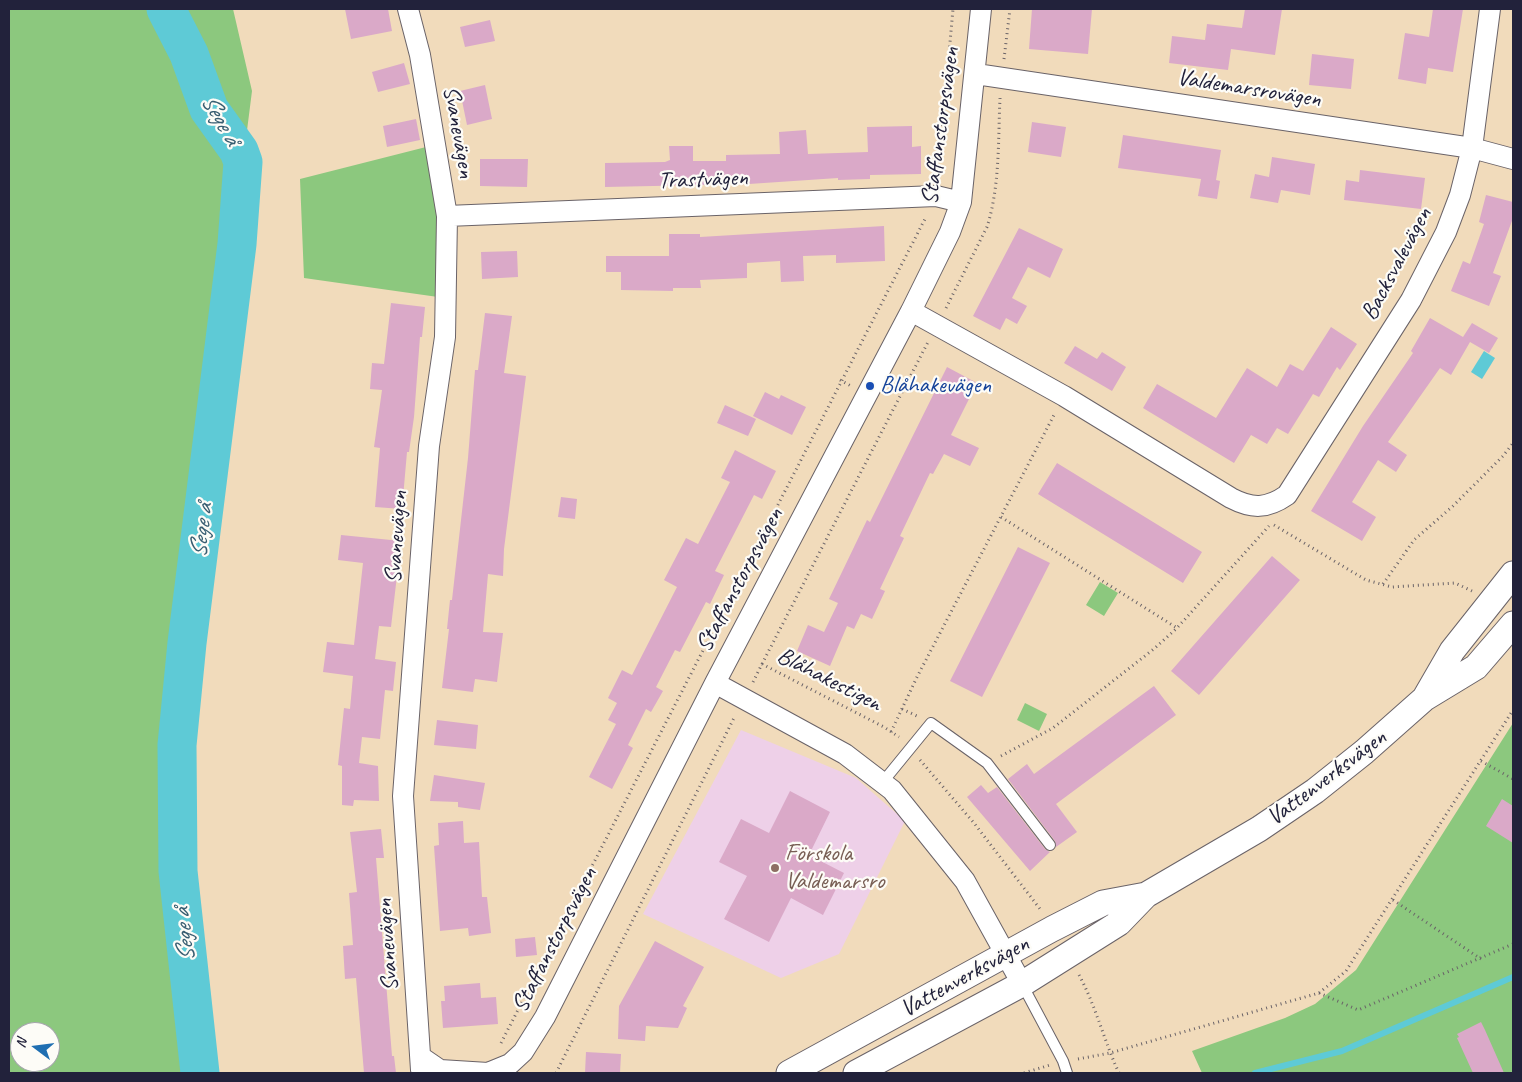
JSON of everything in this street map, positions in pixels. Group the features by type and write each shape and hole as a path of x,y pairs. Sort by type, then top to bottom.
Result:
{"street":[{"name":"Svanevägen","path":"408,9 420,56 447,216 445,337 429,446 403,796 421,1065"},
{"name":"Staffanstorpsvägen","path":"421,1065 440,1070 488,1072 510,1064 524,1052 545,1017 714,683 911,311 950,232 961,202 976,74 981,9"},
{"name":"Backsvalevägen","path":"1270,515 1287,495 1420,283 1446,232 1460,195 1472,148 1490,9"},
{"name":"Valdemarsrovägen","path":"976,74 1472,148 1513,158"},
{"name":"Trastvägen","path":"447,216 936,196 961,202"},
{"path":"911,311 1064,396 1231,498 1270,515"},
{"name":"Vattenverksvägen","path":"1425,698 1452,650 1513,574"},
{"name":"Vattenverksvägen","path":"856,1073 1022,984 1119,923 1146,895 1260,829 1315,791 1364,752 1425,698 1476,666 1513,624"},
{"path":"714,683 845,754 892,790 932,837 965,882 1004,955 1022,984"},
{"name":"Vattenverksvägen","path":"789,1073 1052,928 1103,904 1146,895"}],"lane":[{"path":"882,783 909,747 931,723 987,763 1050,845"},
{"path":"1022,984 1064,1061 1067,1073"}],"path":[{"path":"488,1072 507,1027 936,196 953,9"},
{"path":"762,664 988,227 995,195 1001,77 1010,9"},
{"path":"840,380 852,387"},
{"path":"892,732 917,677 1064,396"},
{"path":"1383,584 1414,540 1459,500 1503,456 1513,443"},
{"path":"987,763 1053,728 1120,677 1177,628 1270,515 1366,580 1392,587 1455,583 1474,592 1490,605"},
{"path":"1001,517 1177,628"},
{"name":"Blåhakestigen","path":"556,1073 762,664 892,732 909,747 974,823 1035,901 1052,928"},
{"path":"1024,1073 1064,1061 1110,1053 1319,993 1346,971 1513,710"},
{"path":"1481,760 1513,779"},
{"path":"1393,900 1480,959"},
{"path":"1319,993 1358,1010 1513,944"},
{"path":"1068,954 1092,998 1110,1053 1119,1073"}],"shaded area":[{"name":"Förskola Valdemarsro","path":"741,730 856,778 905,821 839,954 781,978 643,914"}],"green space":[{"path":"9,9 233,9 252,91 243,162 237,244 187,643 177,745 178,871 200,1073 9,1073"},
{"path":"430,146 437,221 438,297 304,278 300,179"},
{"path":"1100,582 1118,593 1104,616 1086,605"},
{"path":"1025,703 1047,714 1039,731 1017,720"},
{"path":"1513,723 1513,1073 1202,1073 1192,1051 1285,1018 1315,1004 1356,970"}],"water":[{"path":"1484,351 1495,358 1482,379 1471,372"}],"building":[{"path":"345,9 388,9 392,31 351,39"},
{"path":"1032,9 1092,9 1088,54 1029,49"},
{"path":"1245,9 1282,9 1275,55 1231,49 1228,70 1169,63 1172,36 1205,40 1207,24 1242,28"},
{"path":"1433,9 1463,9 1453,72 1428,68 1426,84 1398,79 1405,33 1429,37"},
{"path":"490,20 495,41 465,47 460,27"},
{"path":"1312,54 1354,59 1351,89 1309,85"},
{"path":"404,63 410,84 378,92 372,72"},
{"path":"485,85 492,119 467,125 460,91"},
{"path":"416,119 420,140 387,147 383,126"},
{"path":"1032,122 1066,127 1061,157 1028,152"},
{"path":"912,126 912,147 921,146 921,174 870,175 870,179 838,180 838,178 749,184 605,187 605,163 665,162 670,160 669,146 693,146 693,161 726,161 726,155 780,154 779,132 806,130 808,154 868,152 867,127"},
{"path":"1123,135 1221,150 1216,180 1220,181 1217,199 1198,196 1201,179 1118,168"},
{"path":"1272,157 1315,164 1310,195 1281,190 1278,203 1250,198 1255,174 1269,177"},
{"path":"480,159 528,159 527,187 480,186"},
{"path":"1360,170 1425,178 1421,209 1344,200 1346,180 1359,182"},
{"path":"1486,195 1513,202 1513,218 1493,273 1501,276 1489,306 1451,291 1463,261 1470,264 1484,224 1479,222"},
{"path":"884,226 885,261 836,263 836,255 803,256 804,281 781,282 780,261 747,263 747,278 700,280 701,288 673,288 673,291 621,290 621,272 606,272 606,256 669,256 669,234 700,234 700,237"},
{"path":"1019,228 1063,249 1050,278 1028,267 1012,298 1027,306 1017,324 1006,318 1000,330 973,316"},
{"path":"517,251 518,277 482,279 481,252"},
{"path":"391,303 425,307 422,337 420,337 414,417 409,452 407,452 402,509 375,507 380,448 374,447 382,390 370,389 372,363 384,364"},
{"path":"485,313 512,316 504,373 526,376 504,549 503,576 488,574 483,632 503,633 497,682 475,679 473,692 442,688 449,629 447,629 450,600 452,600 468,458 475,370 478,370"},
{"path":"1430,318 1463,337 1472,323 1498,338 1489,353 1470,342 1451,375 1440,368 1388,442 1407,455 1396,472 1378,460 1352,502 1376,517 1362,541 1311,511 1363,426 1413,353 1411,351"},
{"path":"1331,327 1357,344 1340,370 1337,367 1319,397 1313,394 1288,434 1277,428 1267,444 1251,435 1234,463 1143,408 1157,384 1216,418 1247,368 1277,387 1290,364 1303,371"},
{"path":"1075,346 1097,359 1102,352 1126,367 1112,391 1064,363"},
{"path":"947,367 977,383 951,435 979,448 970,466 944,454 933,474 930,473 900,536 904,538 880,589 885,591 872,619 861,614 854,629 847,626 830,666 797,651 808,625 824,632 838,603 829,599 867,520 870,522"},
{"path":"765,392 779,399 781,395 806,407 792,435 753,416"},
{"path":"725,405 756,419 748,436 717,423"},
{"path":"735,450 776,471 762,499 754,495 715,571 724,575 710,604 706,602 680,652 675,650 656,687 663,691 651,712 646,709 628,745 633,748 612,789 589,777 616,724 608,720 617,703 608,698 622,670 632,675 677,587 664,580 686,538 698,544 730,482 721,478"},
{"path":"1057,463 1202,552 1183,583 1038,494"},
{"path":"561,497 577,499 575,519 558,517"},
{"path":"341,535 401,541 391,627 379,626 375,659 396,662 393,691 385,690 380,739 362,737 359,763 378,766 379,801 354,800 353,806 342,805 342,766 338,765 344,708 350,709 353,676 323,672 327,642 354,645 363,563 338,560"},
{"path":"1018,547 1050,563 982,697 950,681"},
{"path":"1272,556 1300,580 1199,695 1171,671"},
{"path":"1154,686 1176,715 1056,804 1077,832 1056,847 1055,841 1008,779 1027,764 1034,774"},
{"path":"437,720 478,725 476,749 434,745"},
{"path":"434,775 485,783 480,810 458,807 458,802 430,801"},
{"path":"981,785 988,793 997,787 1045,849 1050,852 1030,871 967,797"},
{"path":"790,791 830,812 809,855 844,873 823,915 791,898 769,942 724,919 747,876 719,862 741,819 769,833"},
{"path":"1502,799 1513,806 1513,843 1486,826"},
{"path":"463,821 464,843 479,842 482,897 487,897 491,933 469,936 468,928 440,931 434,846 439,845 438,823"},
{"path":"381,829 384,858 376,858 392,1056 394,1056 396,1073 364,1073 356,978 345,979 343,946 353,945 349,893 357,892 350,832"},
{"path":"535,937 537,955 516,957 515,939"},
{"path":"655,941 704,967 683,1006 687,1008 678,1028 646,1026 645,1041 618,1039 619,1006"},
{"path":"480,983 481,998 496,997 498,1024 443,1028 441,1001 445,1001 444,986"},
{"path":"1481,1022 1504,1073 1473,1073 1457,1038 1459,1037 1457,1034"},
{"path":"586,1052 621,1054 620,1073 585,1073"}],"waterway":[{"name":"Sege å","path":"166,9 189,54 209,109 239,151 243,162 237,244 187,643 177,745 178,871 200,1073"},
{"path":"1255,1073 1342,1051 1513,977"}],"place":[{"name":"Blåhakevägen","path":"870,386"},
{"name":"Förskola Valdemarsro","path":"775,868"}]}
